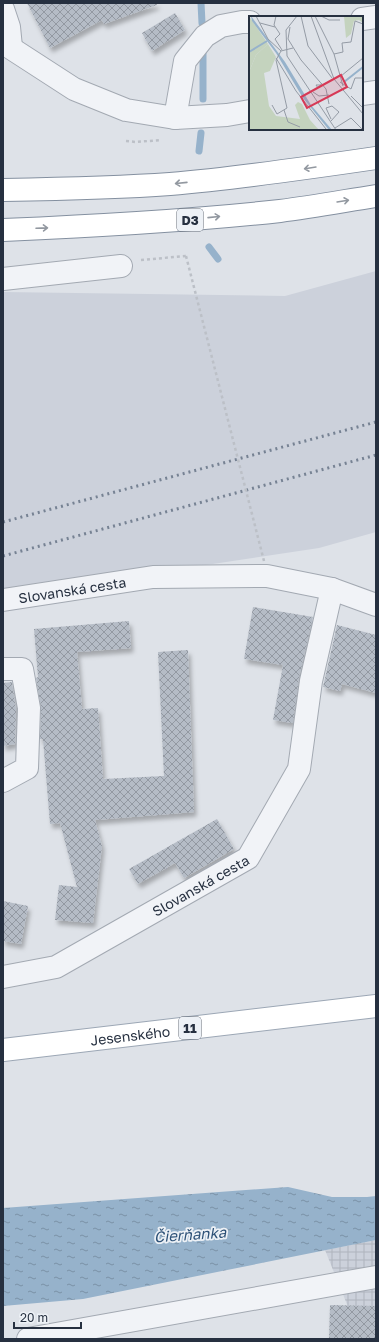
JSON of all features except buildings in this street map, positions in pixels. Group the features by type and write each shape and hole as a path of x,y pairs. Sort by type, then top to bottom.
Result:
{"main road":[{"path":"3,190 170,184 283,172 376,158"},
{"name":"D3","path":"3,230 169,222 281,211 376,196"},
{"name":"Jesenského","path":"3,1050 376,1006"}],"street":[{"path":"3,9 9,27 7,45 74,89 126,110 175,118 227,115 249,111"},
{"path":"363,19 376,17"},
{"path":"175,118 185,61 205,36 221,26 249,22"},
{"path":"363,94 376,92"},
{"path":"3,279 128,264"},
{"name":"Slovanská cesta","path":"3,600 153,577 267,576 332,590 376,605"},
{"name":"Slovanská cesta","path":"3,976 56,967 248,858 299,769 311,681 332,590"},
{"path":"3,669 22,669 29,708 27,768 6,781 3,781"},
{"path":"28,1339 376,1277"}],"path":[{"path":"126,141 136,142 167,139"},
{"path":"128,264 186,256 264,561"}],"shaded area":[{"path":"376,271 376,532 319,548 39,590 3,597 3,292 285,296"},
{"path":"376,1240 376,1339 361,1339 325,1250"}],"water":[{"name":"Čierňanka","path":"288,1187 332,1197 376,1196 376,1240 83,1299 3,1306 3,1208"}],"waterway":[{"path":"201,3 202,23"},
{"path":"203,99 203,50 205,49"},
{"path":"199,151 201,133"},
{"path":"209,247 218,259"}],"railway":[{"path":"3,522 376,422"},
{"path":"3,556 376,455"}]}
